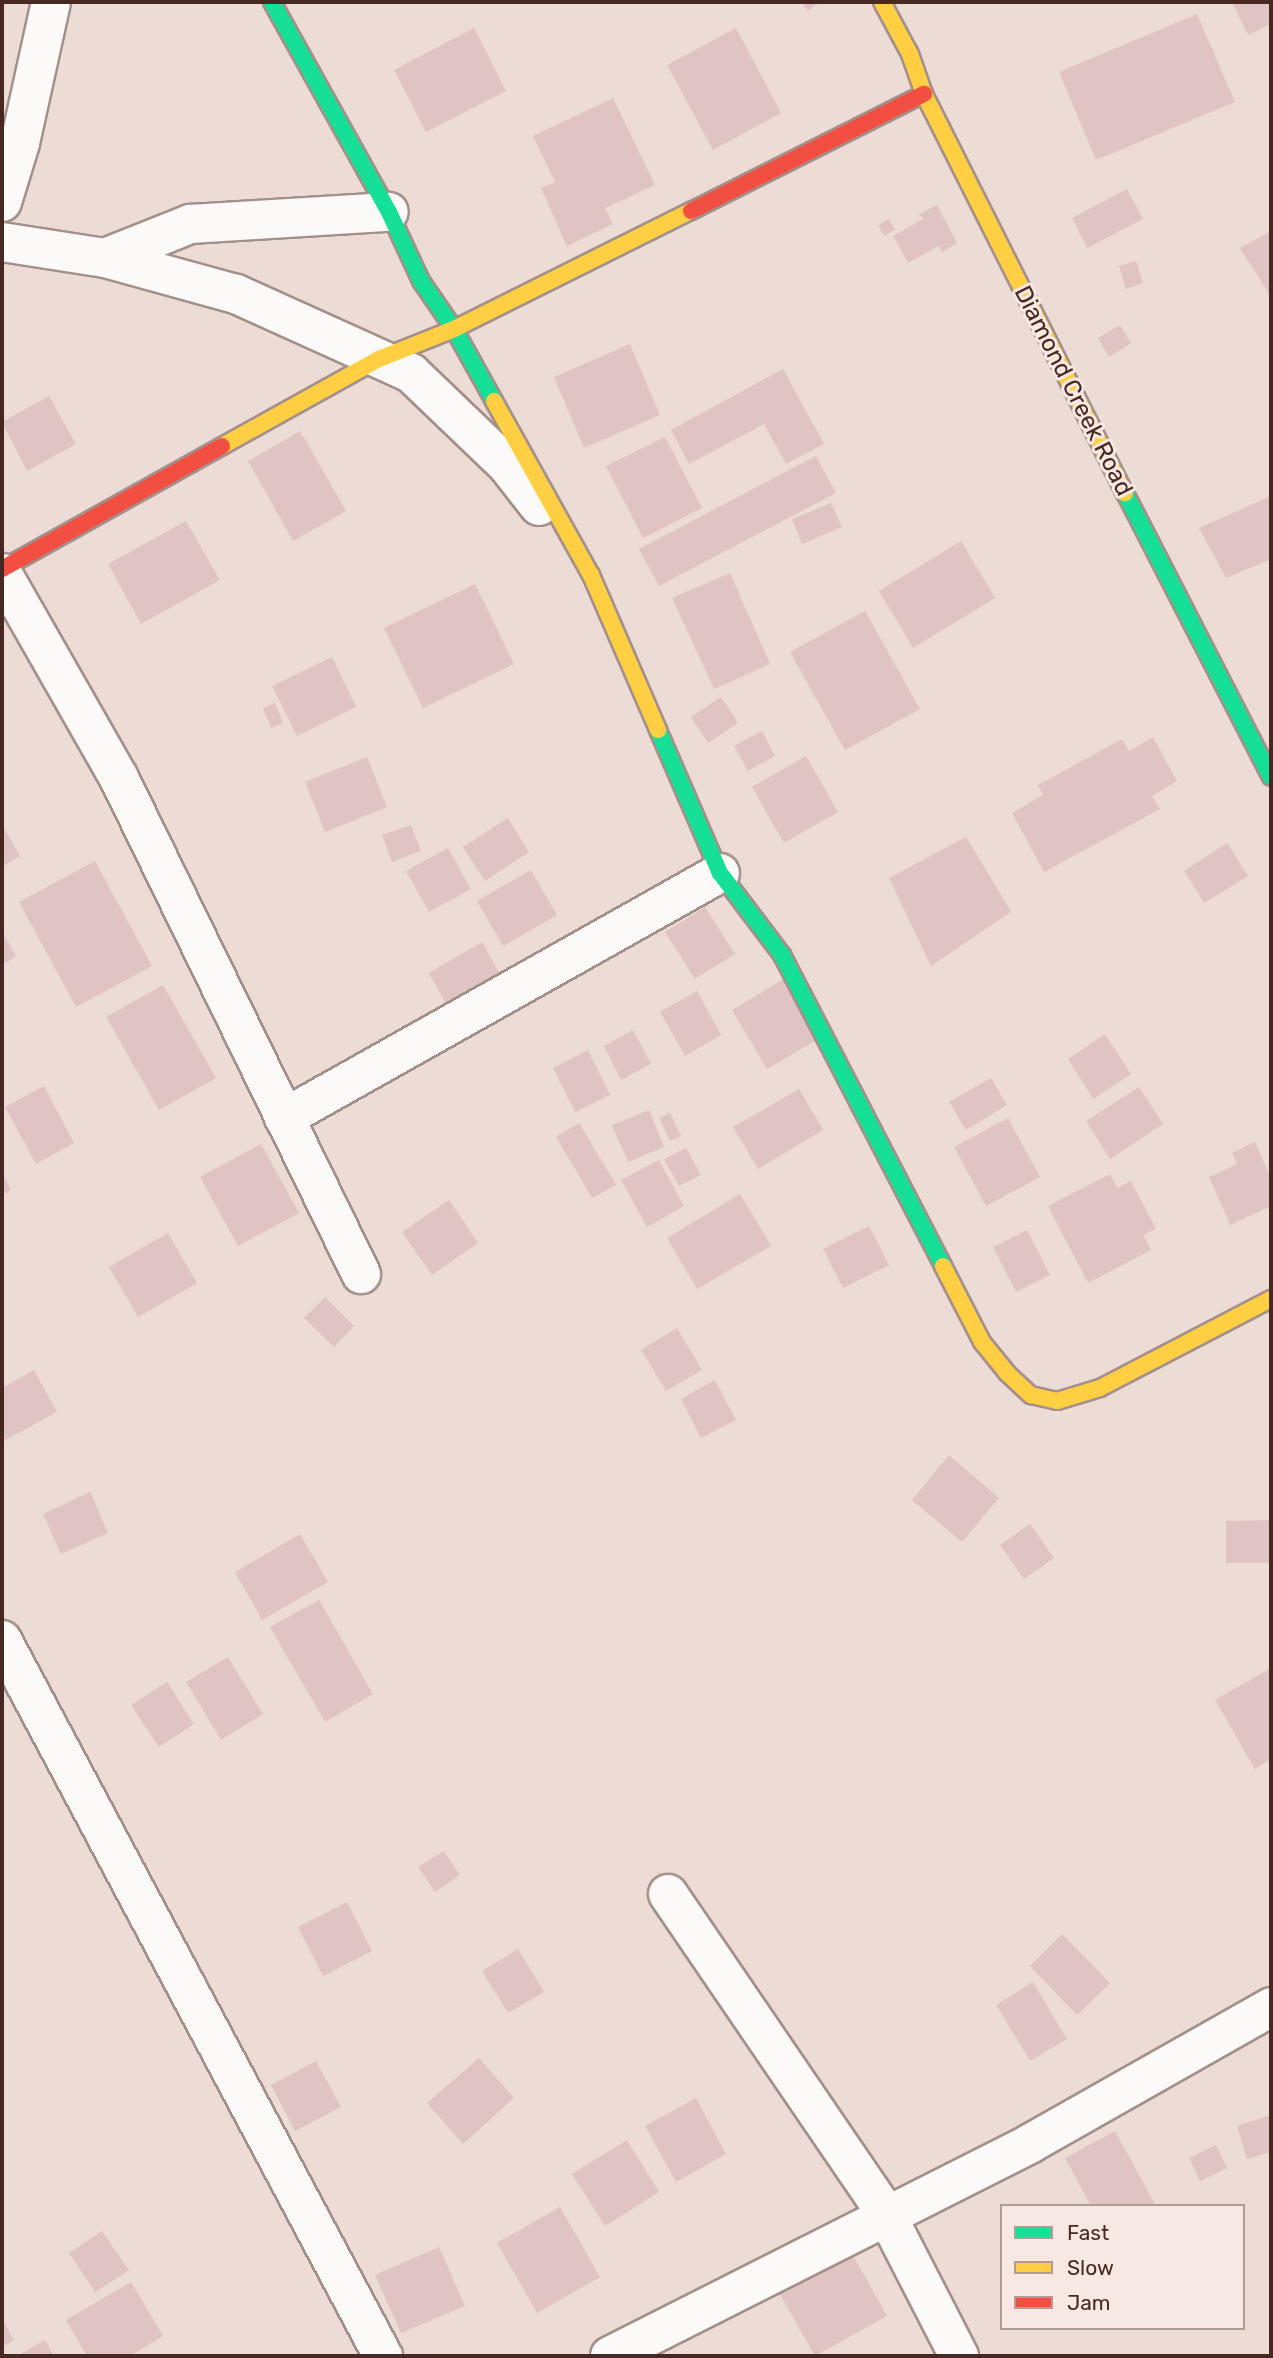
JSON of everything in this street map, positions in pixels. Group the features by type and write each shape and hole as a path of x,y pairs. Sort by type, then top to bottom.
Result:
{"street":[{"path":"2,202 20,143 51,2"},
{"path":"272,2 389,212 421,281 454,328 592,575 720,873 782,955 982,1342 1007,1373 1031,1395 1057,1401 1100,1388 1271,1298"},
{"name":"Diamond Creek Road","path":"882,2 910,54 924,94 1045,339 1271,777"},
{"path":"360,1274 119,778 2,571 379,359 454,328 924,94"},
{"path":"105,258 190,224 389,212"},
{"path":"2,242 105,258 236,294 411,373 507,465 592,575"},
{"path":"284,1118 720,873"},
{"path":"2,1640 383,2356"},
{"path":"668,1894 886,2214 959,2356"},
{"path":"610,2356 886,2214 1031,2143 1271,2007"}],"building":[{"path":"801,2 819,2 808,11"},
{"path":"1232,2 1271,2 1271,24 1248,35"},
{"path":"1197,14 1235,102 1096,160 1059,72"},
{"path":"474,28 506,91 426,132 394,70"},
{"path":"736,28 781,113 713,150 667,65"},
{"path":"613,98 655,185 605,208 613,224 567,246 541,188 555,182 533,136"},
{"path":"1127,189 1143,219 1087,248 1072,218"},
{"path":"937,205 957,243 942,252 939,246 908,263 893,236 923,219 919,214"},
{"path":"888,219 895,229 885,236 878,226"},
{"path":"1271,231 1271,297 1240,248"},
{"path":"1136,261 1143,283 1126,289 1119,266"},
{"path":"1120,325 1131,343 1109,357 1098,338"},
{"path":"630,344 660,415 584,448 554,377"},
{"path":"783,369 824,444 786,464 764,424 689,464 671,430"},
{"path":"49,396 76,444 27,471 2,422"},
{"path":"300,431 346,511 293,541 248,461"},
{"path":"665,437 702,508 643,538 606,466"},
{"path":"816,456 836,493 659,586 639,549"},
{"path":"1271,496 1271,559 1226,578 1199,528"},
{"path":"831,503 842,527 802,544 792,519"},
{"path":"186,521 220,580 141,624 108,564"},
{"path":"961,541 995,598 913,648 879,591"},
{"path":"730,573 770,664 714,689 672,598"},
{"path":"475,584 514,664 423,708 384,628"},
{"path":"865,611 920,709 845,750 790,652"},
{"path":"332,657 356,707 297,736 272,686"},
{"path":"721,697 738,723 708,743 691,717"},
{"path":"275,703 283,723 271,728 263,708"},
{"path":"762,731 775,756 748,771 734,746"},
{"path":"1153,737 1177,781 1152,796 1160,809 1044,872 1012,813 1043,795 1038,785 1122,739 1129,751"},
{"path":"806,756 838,812 784,843 752,787"},
{"path":"367,757 387,807 325,832 305,782"},
{"path":"508,818 529,852 485,881 463,847"},
{"path":"2,825 20,856 2,867"},
{"path":"411,825 421,851 392,862 382,835"},
{"path":"966,837 1011,912 931,966 889,878"},
{"path":"1227,843 1248,876 1204,903 1184,871"},
{"path":"448,848 471,889 429,912 406,871"},
{"path":"95,861 152,966 76,1007 19,902"},
{"path":"531,870 557,915 503,946 477,901"},
{"path":"705,907 735,954 695,979 665,932"},
{"path":"2,932 16,956 2,965"},
{"path":"482,942 507,986 453,1017 429,973"},
{"path":"785,978 820,1038 767,1069 732,1010"},
{"path":"163,985 216,1078 159,1110 106,1017"},
{"path":"697,991 721,1035 685,1056 660,1012"},
{"path":"633,1030 651,1064 621,1080 604,1046"},
{"path":"1105,1034 1131,1074 1093,1099 1068,1059"},
{"path":"588,1050 610,1095 575,1112 553,1068"},
{"path":"991,1078 1007,1105 966,1130 949,1102"},
{"path":"44,1086 74,1143 36,1164 5,1107"},
{"path":"1139,1087 1163,1124 1110,1159 1086,1121"},
{"path":"799,1089 823,1130 758,1169 733,1127"},
{"path":"649,1110 664,1147 628,1162 612,1125"},
{"path":"670,1113 681,1136 670,1141 659,1118"},
{"path":"1008,1118 1040,1177 986,1206 954,1147"},
{"path":"579,1123 616,1185 592,1198 556,1137"},
{"path":"1255,1142 1271,1178 1271,1206 1230,1225 1209,1177 1237,1164 1232,1153"},
{"path":"261,1144 299,1213 238,1246 200,1177"},
{"path":"686,1148 701,1175 679,1186 664,1159"},
{"path":"659,1160 684,1206 647,1227 621,1180"},
{"path":"2,1173 11,1190 2,1195"},
{"path":"1110,1174 1117,1188 1131,1181 1156,1229 1143,1235 1151,1250 1088,1283 1048,1206"},
{"path":"740,1194 771,1246 697,1289 667,1238"},
{"path":"449,1200 478,1243 432,1275 402,1232"},
{"path":"869,1226 889,1265 843,1288 823,1249"},
{"path":"1027,1230 1050,1275 1016,1292 993,1247"},
{"path":"168,1233 197,1283 138,1317 109,1267"},
{"path":"325,1297 354,1326 334,1347 304,1318"},
{"path":"677,1328 702,1370 666,1391 641,1350"},
{"path":"34,1370 57,1412 2,1442 2,1388"},
{"path":"715,1380 736,1420 701,1438 681,1399"},
{"path":"949,1455 999,1498 962,1542 912,1500"},
{"path":"90,1492 108,1533 61,1554 43,1514"},
{"path":"1271,1520 1271,1563 1226,1563 1226,1521"},
{"path":"1030,1524 1054,1558 1024,1579 1000,1545"},
{"path":"300,1534 328,1582 262,1620 235,1572"},
{"path":"319,1600 373,1694 325,1722 270,1627"},
{"path":"228,1657 263,1714 221,1740 186,1682"},
{"path":"1271,1668 1271,1759 1255,1769 1215,1700"},
{"path":"167,1682 194,1724 159,1747 131,1705"},
{"path":"444,1851 460,1875 435,1892 418,1867"},
{"path":"347,1902 372,1951 323,1976 298,1927"},
{"path":"1062,1934 1110,1983 1077,2015 1030,1966"},
{"path":"518,1949 544,1992 508,2013 482,1971"},
{"path":"1033,1982 1067,2039 1030,2061 996,2005"},
{"path":"479,2058 514,2098 463,2144 427,2103"},
{"path":"316,2061 341,2107 295,2131 271,2085"},
{"path":"696,2098 726,2154 676,2182 645,2126"},
{"path":"1271,2115 1271,2152 1247,2159 1237,2126"},
{"path":"1115,2131 1155,2204 1090,2204 1065,2158"},
{"path":"627,2140 659,2192 605,2226 572,2174"},
{"path":"1216,2145 1227,2168 1200,2181 1189,2158"},
{"path":"560,2207 600,2277 537,2313 497,2243"},
{"path":"102,2231 129,2270 95,2292 69,2253"},
{"path":"439,2247 465,2306 401,2333 375,2275"},
{"path":"851,2252 887,2316 815,2356 779,2293"},
{"path":"131,2282 163,2336 130,2356 87,2356 66,2320"},
{"path":"2,2318 14,2340 2,2347"},
{"path":"45,2340 54,2356 17,2356"}],"traffic: fast":[{"path":"272,2 389,212 421,281 454,329 494,401"},
{"path":"1125,493 1271,777"},
{"path":"658,730 720,873 782,955 943,1266"}],"traffic: slow":[{"path":"882,2 910,54 924,94 1125,493"},
{"path":"222,446 379,359 454,329 691,211"},
{"path":"494,401 591,575 658,730"},
{"path":"943,1266 982,1342 1007,1373 1031,1395 1057,1401 1100,1388 1271,1299"}],"traffic: jam":[{"path":"691,211 924,94"},
{"path":"2,569 222,446"}]}
